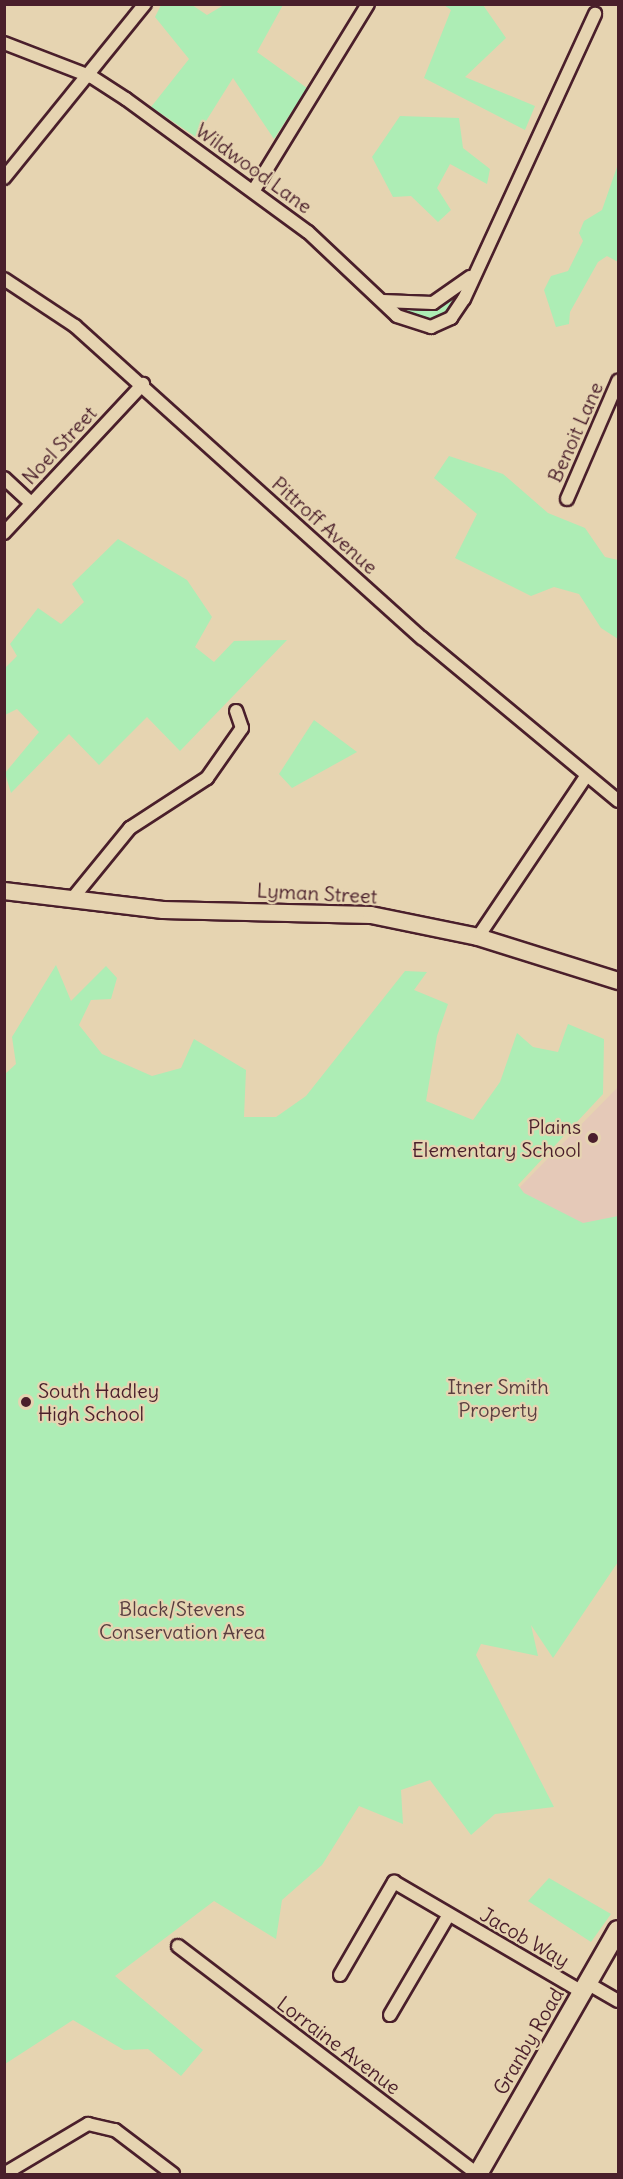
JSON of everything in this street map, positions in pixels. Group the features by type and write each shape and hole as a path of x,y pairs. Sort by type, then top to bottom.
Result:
{"main road":[{"name":"Lyman Street","path":"4,891 163,910 339,911 478,937 618,981"},
{"name":"Granby Road","path":"477,2175 618,1930"}],"street":[{"path":"254,190 368,4"},
{"path":"4,178 92,77 139,7"},
{"name":"Wildwood Lane","path":"4,43 92,77 254,190 410,324 438,326 456,312 595,14"},
{"name":"Wildwood Lane","path":"383,301 433,303 471,276"},
{"name":"Pittroff Avenue","path":"4,279 61,315 143,384 407,624 618,801"},
{"name":"Benoit Lane","path":"567,500 618,381"},
{"name":"Noel Street","path":"4,533 143,384"},
{"path":"4,478 31,503"},
{"path":"72,899 130,828 207,778 242,728 236,711"},
{"path":"478,937 586,776"},
{"name":"Jacob Way","path":"340,1975 394,1882 448,1916 585,1988 618,2001"},
{"name":"Jacob Way","path":"390,2015 448,1916"},
{"name":"Lorraine Avenue","path":"178,1946 477,2175"},
{"path":"4,2174 68,2131 94,2124 129,2138 173,2175"}],"shaded area":[{"name":"Plains Elementary School","path":"618,1087 618,1238 562,1228 517,1190"}],"green space":[{"path":"161,5 192,5 207,15 224,5 283,5 257,52 307,88 274,139 233,78 196,137 151,107 189,59 155,17"},
{"path":"444,5 483,5 506,38 465,77 535,106 525,130 424,78 451,10"},
{"path":"400,116 459,118 463,148 490,169 487,184 450,164 437,188 451,210 438,222 411,196 393,197 372,157"},
{"path":"618,164 618,262 607,256 598,262 570,312 569,324 556,327 544,290 551,276 568,271 583,241 579,233 584,221 602,210"},
{"path":"455,297 454,309 432,323 400,312"},
{"path":"449,456 503,474 548,513 585,528 605,557 618,560 618,639 601,628 579,594 554,587 531,596 455,558 477,514 434,478"},
{"path":"118,539 187,580 212,617 195,647 214,662 234,641 287,640 180,751 147,717 99,765 69,734 11,793 5,773 39,732 17,709 5,715 5,668 17,656 10,644 38,608 61,624 84,602 72,584"},
{"path":"314,720 357,752 292,788 279,774"},
{"path":"56,965 71,1001 106,966 117,978 111,999 91,1000 79,1025 102,1054 152,1076 181,1068 194,1039 246,1070 244,1117 276,1117 306,1096 405,971 427,972 414,990 448,1004 437,1036 426,1101 473,1120 500,1082 517,1033 533,1047 558,1052 568,1024 604,1039 603,1094 518,1185 524,1193 583,1223 618,1216 618,1562 553,1658 531,1625 538,1656 481,1644 476,1655 554,1807 495,1814 471,1835 430,1780 401,1790 403,1824 359,1806 322,1865 282,1900 276,1939 214,1901 115,1976 203,2050 181,2076 148,2049 124,2050 73,2020 5,2064 5,1074 16,1064 12,1037"},
{"path":"549,1878 611,1914 591,1942 528,1901"}],"place":[{"name":"Plains Elementary School","path":"593,1138"},
{"name":"South Hadley High School","path":"26,1402"}],"park label":[{"name":"Itner Smith Property","path":"498,1398"},
{"name":"Black/Stevens Conservation Area","path":"182,1620"}]}
